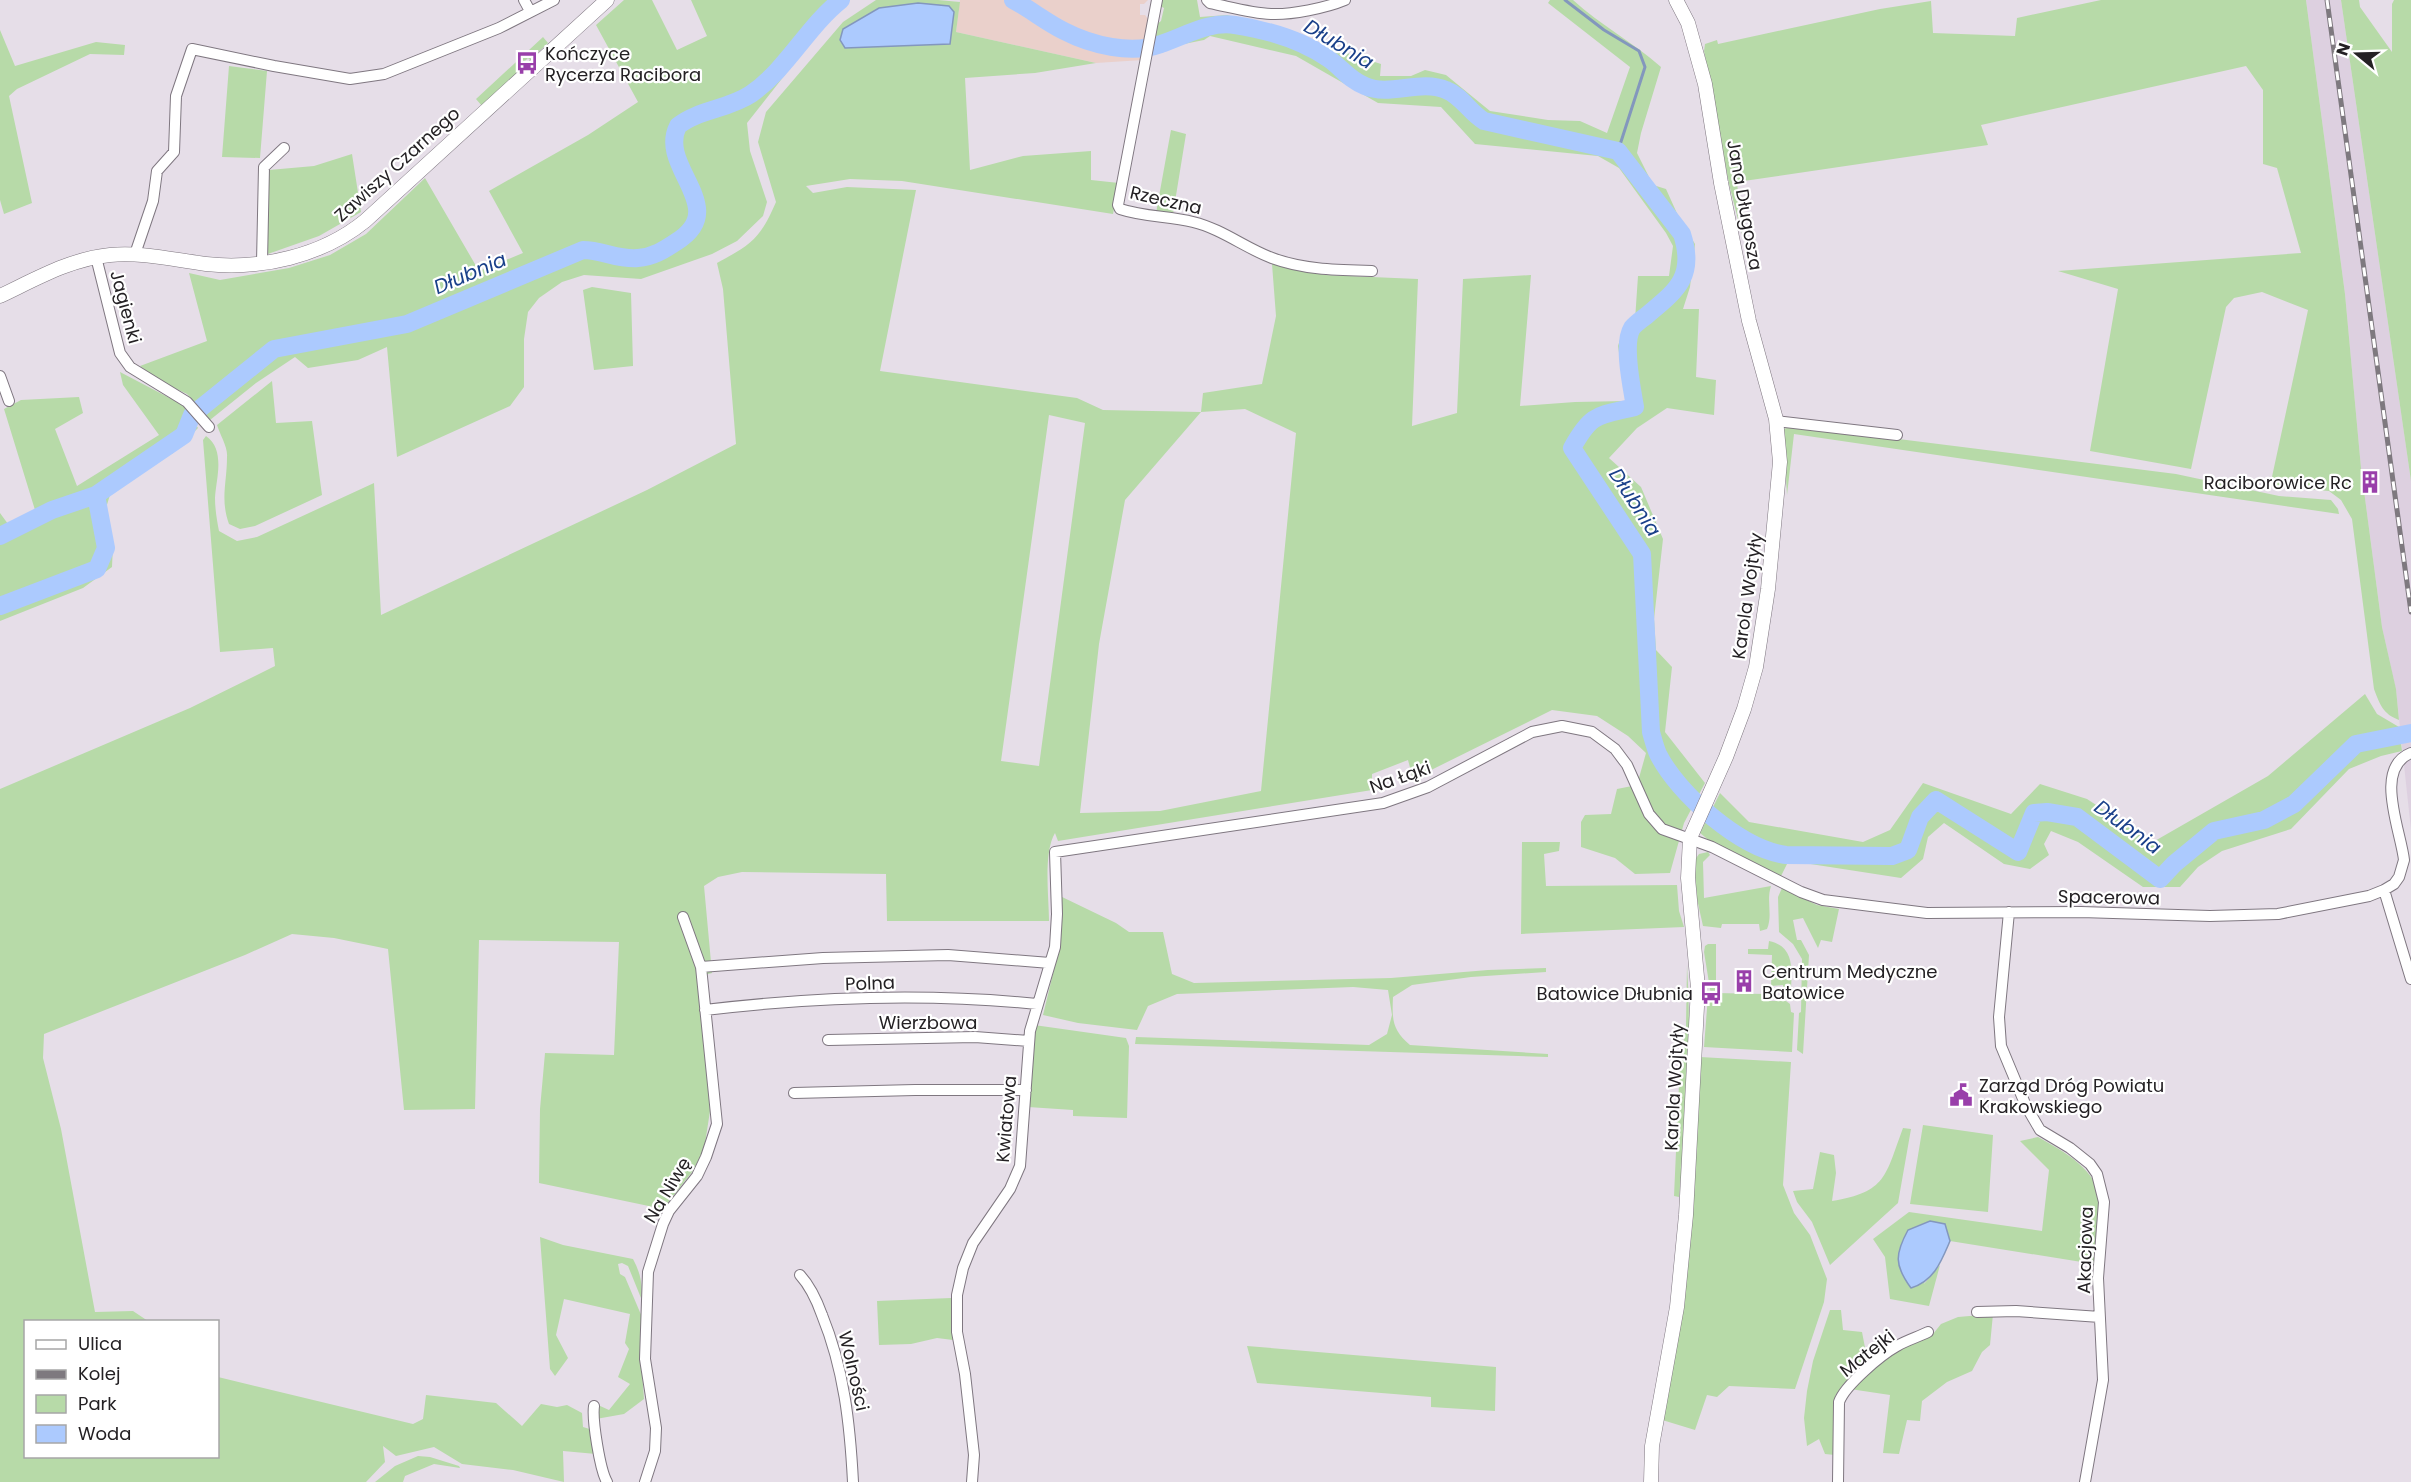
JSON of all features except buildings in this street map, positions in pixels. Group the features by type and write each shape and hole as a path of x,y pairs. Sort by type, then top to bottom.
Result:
{"street":[{"path":"524,0 530,11"},
{"path":"135,254 153,201 157,171 174,152 176,96 192,49 350,79 384,74 499,28 554,0"},
{"name":"Zawiszy Czarnego","path":"0,296 62,267 96,257 135,254 209,264 240,265 310,252 352,231 607,0"},
{"name":"Rzeczna","path":"1157,0 1118,205 1120,209 1202,225 1272,258 1302,266 1344,272 1372,271"},
{"path":"1207,0 1210,3 1268,14 1334,5 1345,0"},
{"name":"Jana Długosza","path":"1676,0 1688,23 1705,84 1721,183 1749,321 1776,420"},
{"path":"262,262 264,167 284,148"},
{"name":"Jagienki","path":"96,257 120,353 130,367 187,402 209,427"},
{"path":"0,376 9,401"},
{"path":"1776,420 1897,435"},
{"name":"Karola Wojtyły","path":"1651,1482 1652,1446 1677,1307 1686,1215 1698,988 1688,878 1692,831 1715,782 1744,709 1756,667 1764,620 1780,462 1776,420"},
{"name":"Na Łąki","path":"1055,852 1383,803 1436,783 1532,732 1562,726 1587,730 1611,744 1627,765 1652,819 1666,831 1692,831"},
{"path":"2411,753 2396,763 2391,777 2392,800 2403,851 2403,868 2394,884 2384,890 2411,979"},
{"name":"Spacerowa","path":"1692,831 1738,859 1801,892 1824,900 1927,914 2009,912 2210,916 2278,914 2369,896 2384,890"},
{"name":"Kwiatowa","path":"972,1482 975,1455 965,1374 957,1332 957,1295 963,1268 973,1243 1010,1189 1018,1173 1029,1041 1054,947 1056,930 1055,852"},
{"name":"Akacjowa","path":"2009,912 2000,1008 2001,1046 2026,1106 2040,1130 2070,1148 2090,1164 2097,1174 2104,1202 2098,1278 2103,1380 2085,1482"},
{"name":"Na Niwę","path":"645,1482 655,1451 645,1359 648,1272 669,1211 697,1176 717,1124 701,967 683,917"},
{"path":"701,967 823,958 948,954 1050,963"},
{"name":"Polna","path":"705,1010 749,1005 905,998 983,998 1037,1004"},
{"name":"Wierzbowa","path":"828,1040 975,1037 1029,1041"},
{"path":"794,1093 1026,1090"},
{"name":"Wolności","path":"800,1275 816,1300 832,1337 849,1415 853,1482"},
{"path":"1977,1312 2016,1311 2100,1317"},
{"name":"Matejki","path":"1838,1482 1841,1396 1848,1386 1898,1345 1928,1332"},
{"path":"594,1406 594,1422 602,1472 607,1482"}],"shaded area":[{"path":"960,0 1148,0 1140,4 1140,15 1145,15 1148,19 1145,37 1148,40 1143,60 1096,63 956,32"},
{"path":"2306,0 2341,0 2411,481 2411,830 2396,690 2382,627 2361,468 2345,294"}],"green space":[{"path":"624,0 652,0 677,50 707,36 691,0 831,0 809,20 821,29 747,123 750,151 767,202 763,216 737,241 712,254 641,279 584,275 562,282 539,298 528,312 524,339 524,387 510,406 397,457 387,347 358,360 308,368 295,357 256,383 210,420 187,394 159,381 140,366 207,341 189,273 220,280 289,268 330,255 366,234 425,178 479,271 523,253 489,191 588,135 638,102 596,25"},
{"path":"876,0 960,2 956,32 1096,63 1035,73 965,78 970,170 1023,156 1091,151 1091,180 1119,183 1113,214 902,181 850,179 806,186 813,193 847,187 916,190 880,371 1077,398 1103,410 1201,412 1203,393 1262,384 1276,316 1272,264 1325,275 1418,279 1412,426 1457,413 1463,279 1531,275 1520,406 1626,401 1618,346 1623,330 1635,320 1638,276 1669,276 1673,246 1666,233 1619,168 1598,156 1475,144 1441,107 1378,103 1296,56 1210,36 1204,40 1154,50 1157,24 1161,21 1164,8 1160,6 1162,0 1197,0 1200,17 1227,15 1297,34 1322,45 1381,64 1380,76 1411,76 1425,70 1446,75 1490,111 1548,120 1580,121 1607,133 1630,67 1548,3 1550,0 1573,0 1661,67 1637,153 1653,185 1666,189 1680,220 1695,244 1690,287 1683,309 1699,309 1696,377 1716,380 1714,415 1667,408 1637,428 1609,458 1641,487 1663,539 1654,619 1656,650 1672,667 1665,732 1705,783 1684,823 1670,873 1635,874 1615,858 1581,847 1581,822 1585,815 1611,814 1617,789 1637,785 1646,753 1628,736 1597,716 1552,710 1413,779 1408,760 1372,774 1372,790 1058,841 1055,833 1051,842 1048,863 1049,921 887,921 886,874 742,872 718,877 704,886 712,973 698,977 710,1111 704,1150 692,1172 663,1209 539,1183 540,1109 545,1053 614,1055 619,942 479,940 475,1109 404,1110 388,949 334,938 292,934 245,955 44,1034 43,1058 61,1129 95,1312 133,1311 146,1320 24,1320 24,1458 219,1458 219,1377 413,1424 423,1419 426,1395 496,1403 522,1426 541,1404 557,1407 567,1405 582,1413 583,1427 593,1430 596,1454 563,1451 564,1482 513,1470 462,1464 434,1447 396,1456 383,1446 385,1462 366,1482 0,1482 0,789 190,708 275,666 273,648 220,652 203,440 206,436 216,449 218,457 215,498 219,531 237,541 257,537 374,483 381,615 647,490 736,444 723,289 717,263 739,251 760,233 776,202 758,142 766,112 843,22","holes":["1245,409 1296,433 1261,791 1160,811 1080,813 1099,644 1125,500 1201,412","1049,415 1085,423 1039,766 1001,761"]},
{"path":"2101,0 2306,0 2345,294 2361,468 2382,627 2396,689 2399,720 2389,715 2383,708 2374,689 2352,519 2341,500 2329,491 2270,486 2308,310 2262,292 2234,298 2226,307 2191,469 2090,451 2118,289 2058,271 2301,253 2277,168 2263,164 2263,90 2246,66 1981,125 1988,145 1737,182 1742,235 1729,184 1704,51 1705,44 1717,40 1718,44 1880,9 1931,1 1933,33 2015,36 2017,18"},
{"path":"2341,0 2359,0 2360,7 2392,52 2392,4 2394,0 2411,0 2411,481"},
{"path":"0,30 15,66 96,42 125,45 124,55 90,54 17,89 9,96 32,203 4,214 0,200"},
{"path":"543,37 548,43 530,60 528,58 523,63 524,66 482,106 476,99"},
{"path":"229,66 267,71 260,158 222,157"},
{"path":"1171,130 1186,134 1173,214 1156,213"},
{"path":"352,154 361,212 319,236 265,255 269,170 314,166"},
{"path":"592,287 631,293 633,366 594,370 583,290"},
{"path":"120,372 183,405 198,428 173,453 122,484 110,495 105,511 113,544 112,567 83,588 0,621 0,513 8,524 35,510 4,409 21,400 79,397 83,413 55,429 77,486 159,435 123,385"},
{"path":"272,381 276,423 312,421 322,495 255,526 240,529 229,524 226,515 224,499 227,453 217,425"},
{"path":"1795,426 2176,474 2279,496 2331,500 2339,514 1794,434 1787,495 1783,429"},
{"path":"2365,694 2377,714 2399,727 2402,751 2381,756 2349,769 2291,829 2222,851 2198,867 2180,887 2143,887 2078,842 2051,831 2044,844 2049,855 2030,869 2004,864 1944,823 1928,837 1923,859 1901,878 1804,863 1787,864 1781,876 1711,842 1700,833 1720,793 1749,822 1863,842 1890,830 1923,783 2011,814 2040,784 2087,799 2153,842 2268,776"},
{"path":"1522,842 1560,842 1559,851 1544,854 1546,886 1677,885 1679,911 1684,927 1521,934"},
{"path":"1708,852 1710,855 1703,862 1704,898 1771,886 1767,929 1760,931 1759,924 1722,924 1721,928 1703,926 1697,899 1694,861 1699,854"},
{"path":"1782,888 1817,905 1839,909 1832,942 1821,940 1818,948 1803,918 1793,920 1797,940 1801,940 1809,955 1803,1054 1797,1050 1799,1013 1801,1012 1802,959 1793,944 1779,932 1778,897"},
{"path":"1060,896 1116,923 1129,932 1163,932 1172,974 1194,983 1391,978 1546,968 1546,972 1471,977 1412,985 1393,997 1393,1012 1396,1029 1410,1045 1548,1054 1548,1057 1135,1044 1136,1037 1369,1045 1387,1034 1392,1015 1388,990 1353,987 1177,994 1148,1006 1137,1030 1078,1023 1043,1015 1059,949"},
{"path":"1769,941 1783,948 1790,959 1791,989 1783,993 1783,985 1771,986 1772,955 1748,954 1748,949 1768,949"},
{"path":"1708,944 1716,944 1716,993 1765,994 1765,1001 1786,1001 1790,1004 1791,1012 1794,1013 1792,1052 1704,1047 1708,996 1711,995 1704,952"},
{"path":"1687,965 1688,1081 1679,1197 1674,1196 1680,1062 1686,1026"},
{"path":"1034,1025 1126,1038 1129,1046 1127,1118 1073,1116 1073,1110 1028,1107"},
{"path":"1700,1057 1791,1062 1783,1185 1794,1213 1810,1235 1827,1279 1824,1302 1795,1389 1729,1386 1717,1397 1707,1395 1695,1430 1659,1419"},
{"path":"1923,1125 1993,1135 1988,1212 1910,1204"},
{"path":"1903,1128 1911,1129 1898,1203 1830,1265 1812,1222 1797,1202 1793,1191 1813,1189 1820,1152 1834,1155 1836,1173 1832,1201 1864,1193 1874,1187 1887,1170"},
{"path":"2038,1137 2069,1156 2094,1180 2101,1203 2101,1216 2094,1264 1950,1241 1945,1224 1924,1284 1940,1265 1929,1306 1890,1299 1885,1257 1873,1239 1909,1212 2042,1231 2049,1170 2020,1141"},
{"path":"540,1237 563,1245 633,1259 639,1273 641,1298 628,1266 618,1264 620,1274 625,1277 642,1317 641,1357 644,1399 624,1414 596,1419 598,1405 609,1410 630,1384 618,1377 629,1349 625,1343 630,1314 564,1299 556,1335 568,1358 555,1376 550,1369"},
{"path":"951,1298 953,1340 937,1338 911,1344 879,1345 877,1301"},
{"path":"1830,1310 1841,1310 1843,1330 1862,1332 1868,1363 1842,1386 1835,1396 1835,1455 1825,1454 1819,1439 1807,1446 1804,1418 1813,1361"},
{"path":"1993,1314 1990,1345 1982,1352 1972,1371 1947,1382 1922,1401 1920,1421 1907,1420 1899,1454 1883,1453 1890,1395 1850,1389 1899,1348 1933,1334 1941,1324 1958,1317"},
{"path":"1247,1346 1496,1367 1495,1411 1431,1407 1431,1397 1257,1383"},
{"path":"418,1456 430,1457 460,1468 434,1464 405,1476 403,1482 375,1482 395,1466"}],"water":[{"path":"918,3 949,6 954,12 950,44 845,48 840,40 843,29 879,8"},
{"path":"1930,1221 1945,1224 1950,1241 1936,1270 1926,1281 1911,1288 1899,1266 1899,1253 1908,1230"}],"waterway":[{"name":"Dłubnia","path":"0,536 52,510 96,495 184,435 192,415 274,349 407,324 583,250 624,258 638,258 653,255 672,245 691,229 697,215 696,201 677,157 674,141 678,126 694,116 742,99 764,84 841,0"},
{"name":"Dłubnia","path":"1013,0 1064,31 1111,47 1137,49 1149,47 1216,25 1235,25 1259,30 1284,37 1319,52 1365,86 1385,90 1436,87 1457,96 1484,121 1618,151 1682,234 1686,249 1685,272 1674,290 1635,325 1629,335 1629,366 1635,407 1597,417 1585,428 1572,448 1642,554 1651,732 1658,754 1667,770 1695,802 1731,831 1750,842 1768,851 1786,855 1892,856 1908,850 1920,817 1936,800 2018,852 2034,813 2047,812 2077,817 2160,879 2174,864 2214,831 2264,820 2294,804 2356,744 2411,733"},
{"path":"1565,0 1604,30 1639,51 1645,67 1618,151"},
{"path":"0,606 97,569 106,548 96,495"}],"railway":[{"path":"2327,0 2411,612"}],"place":[{"name":"Kończyce Rycerza Racibora","path":"527,63"},
{"name":"Raciborowice Rc","path":"2370,482"},
{"name":"Centrum Medyczne Batowice","path":"1744,981"},
{"name":"Batowice Dłubnia","path":"1711,993"},
{"name":"Zarząd Dróg Powiatu Krakowskiego","path":"1961,1095"}]}
